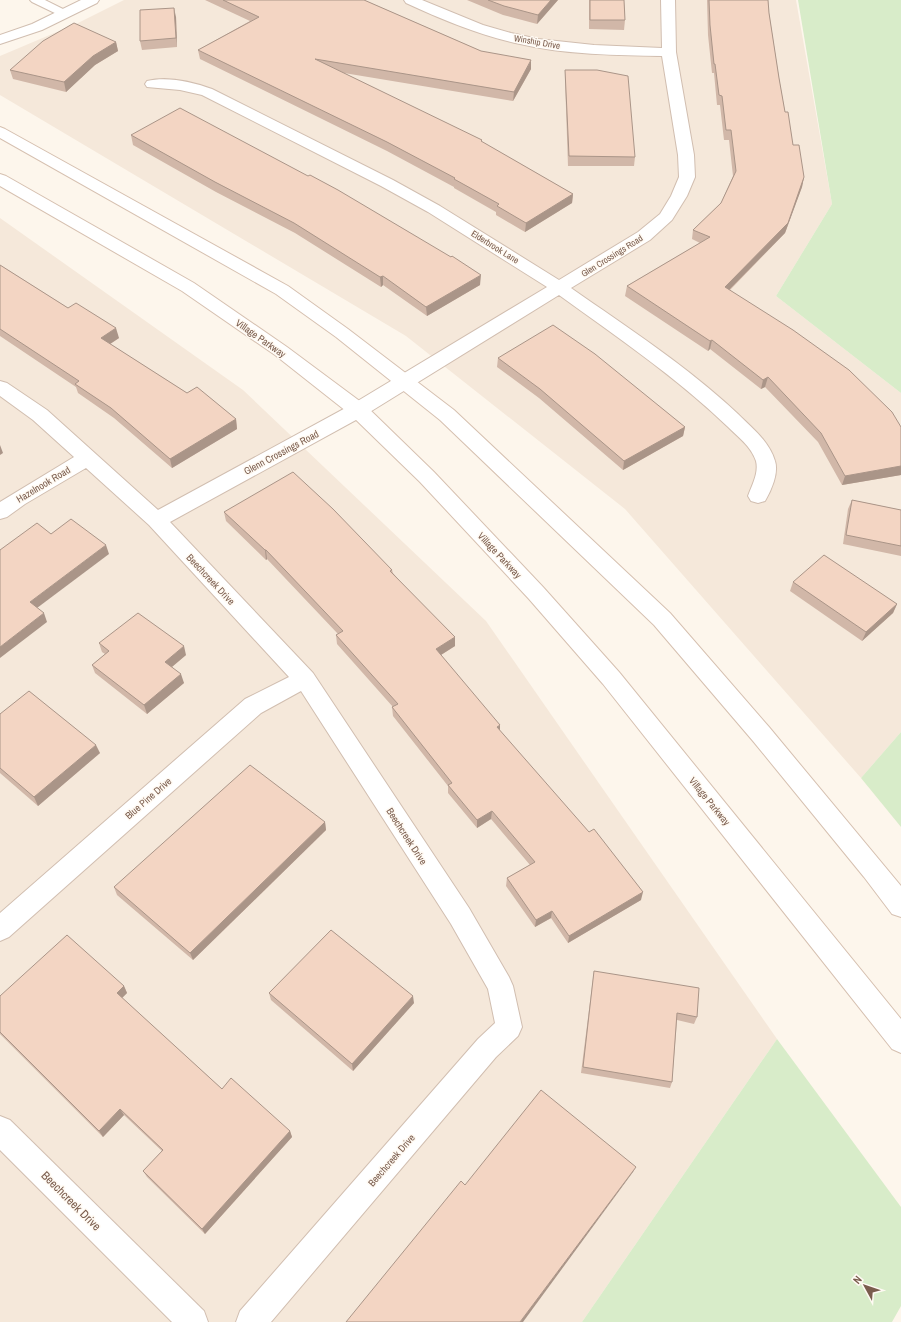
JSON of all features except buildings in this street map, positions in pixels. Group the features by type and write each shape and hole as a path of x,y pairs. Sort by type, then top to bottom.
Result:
{"street":[{"path":"0,40 37,27 92,0"},
{"name":"Winship Drive","path":"411,0 478,28 520,40 560,47 597,50 669,52"},
{"name":"Glen Crossings Road","path":"405,382 644,236 666,217 679,196 687,177 686,155 669,52 668,0"},
{"name":"Elderbrook Lane","path":"152,84 177,84 192,86 207,92 414,198 488,242 560,288 649,350 709,398 756,444 766,462 766,475 758,496"},
{"path":"0,132 282,290 342,333 447,415 662,619 761,734 873,869 901,906"},
{"name":"Village Parkway","path":"0,179 188,287 281,351 358,410 427,477 536,593 611,678 901,1040"},
{"name":"Glenn Crossings Road","path":"156,520 358,410 405,382"},
{"name":"Beechcreek Drive","path":"0,387 40,416 156,520 305,679 460,916 500,986 509,1027 487,1048 251,1322"},
{"name":"Hazelnook Road","path":"0,512 18,499 87,458"},
{"name":"Blue Pine Drive","path":"0,929 253,706 305,679"},
{"name":"Beechcreek Drive","path":"0,1130 193,1322"}],"lane":[{"path":"36,0 65,14"}],"shaded area":[{"path":"124,0 796,0 832,204 776,296 901,393 901,732 861,778 625,509 406,336 0,95 0,56 78,23"},
{"path":"0,218 243,390 486,621 777,1039 582,1322 0,1322"}],"green space":[{"path":"798,0 901,0 901,393 776,296 832,204"},
{"path":"901,732 901,827 861,778"},
{"path":"777,1039 901,1207 901,1306 892,1322 582,1322"}]}
